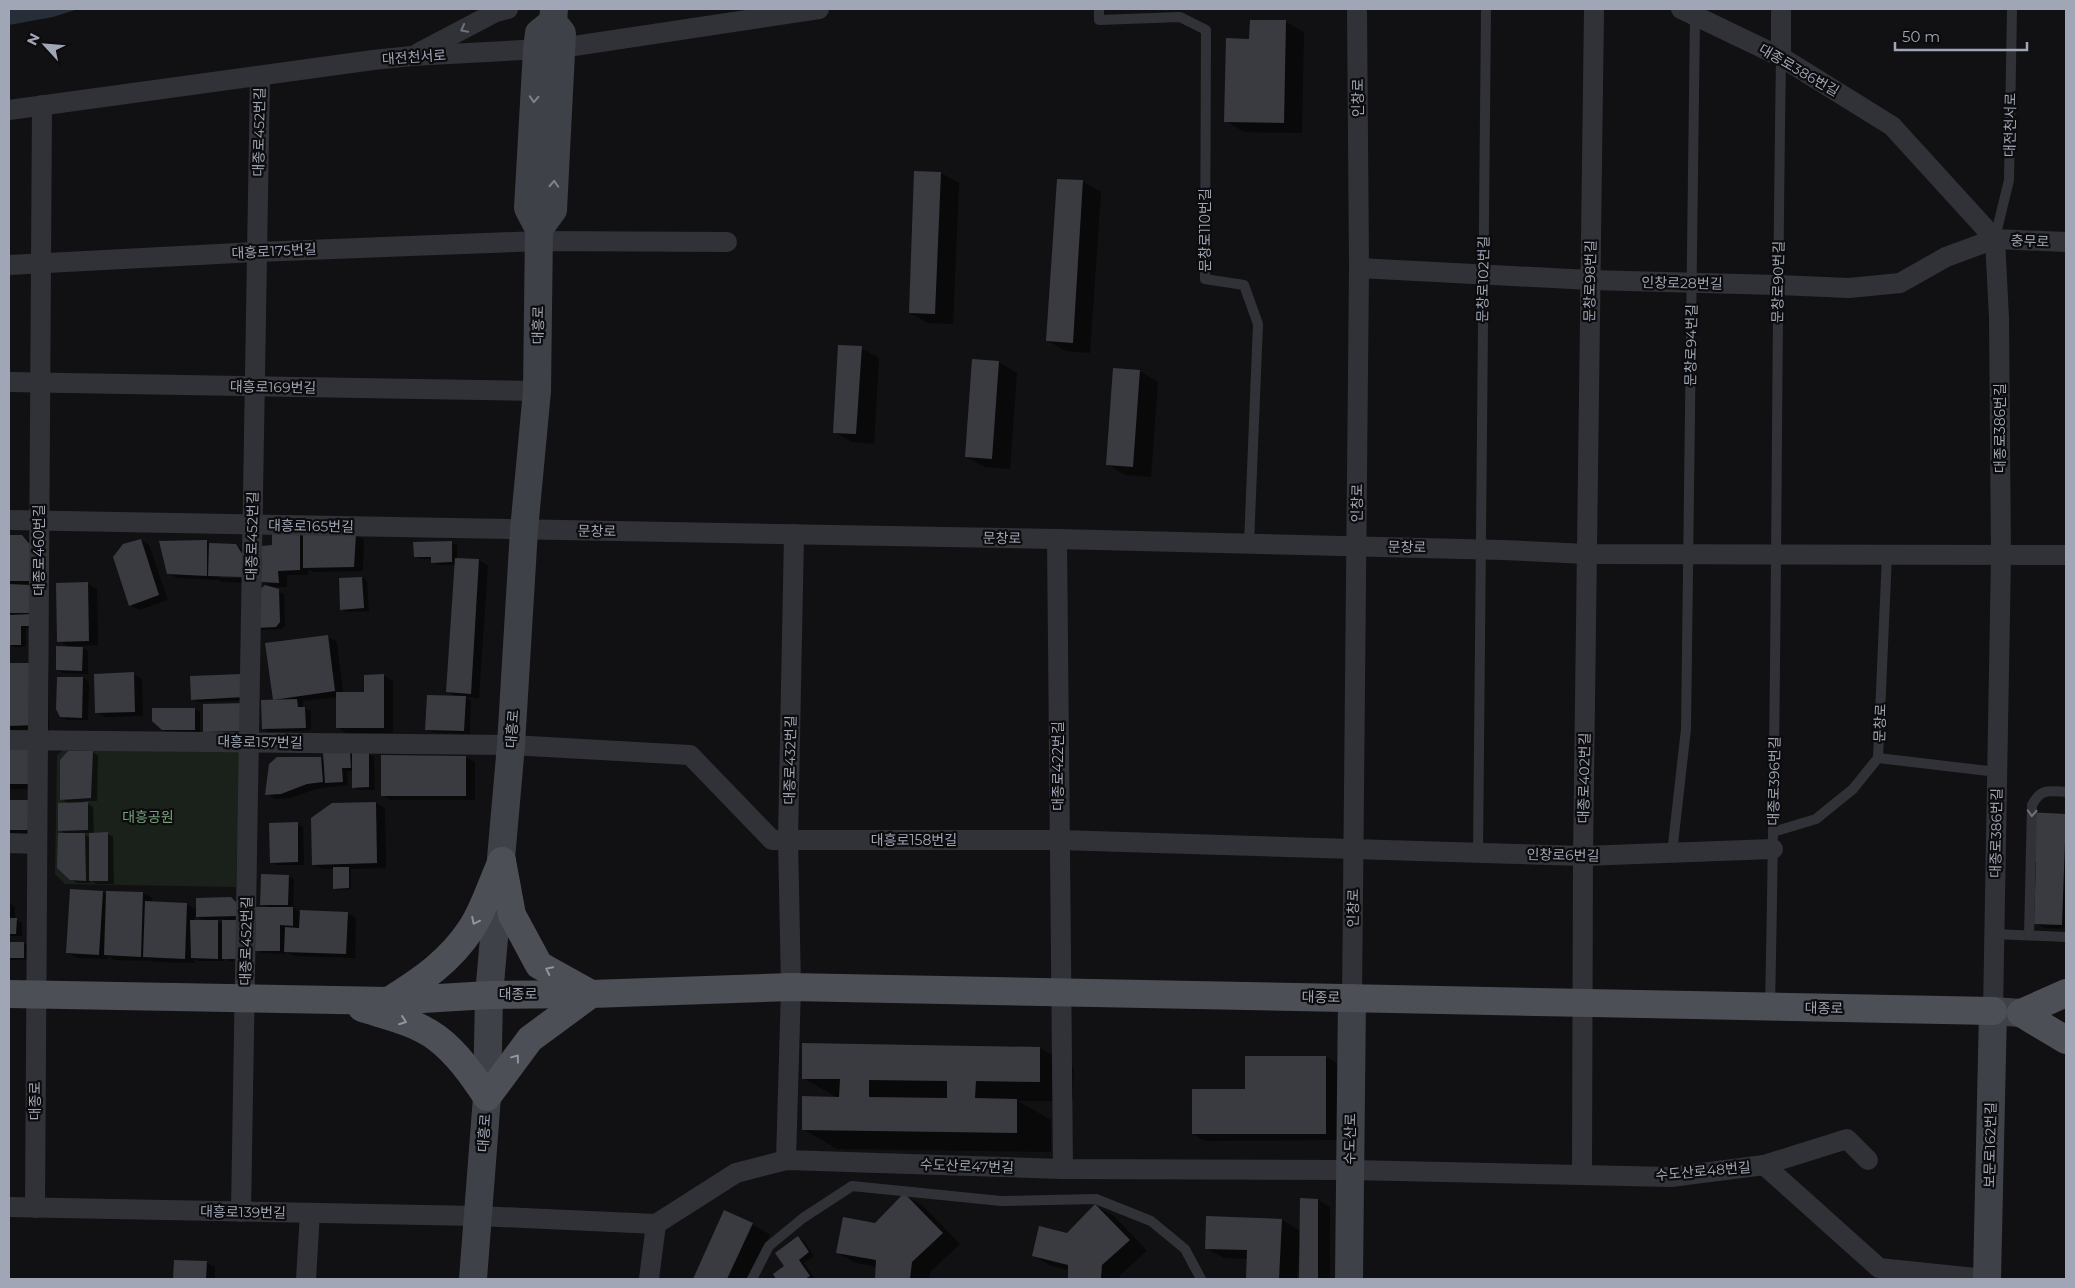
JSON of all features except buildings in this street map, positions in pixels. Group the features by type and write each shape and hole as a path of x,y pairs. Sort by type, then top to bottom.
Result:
{"main road":[{"path":"539,235 553,210 549,49 562,33 554,16"},
{"name":"대흥로","path":"473,1279 487,1097 489,995 502,861 524,530 537,391 539,235"},
{"path":"340,1001 407,1022 437,1038 471,1073 487,1097 530,1039 591,994 539,965 512,915 502,861"},
{"path":"389,1001 430,974 449,958 472,928 502,861"},
{"name":"대종로","path":"9,994 389,1001 489,995 591,994 791,987 2066,1014"},
{"path":"2021,1013 2066,993"},
{"name":"수도산로","path":"1349,1279 1352,998"},
{"name":"보문로162번길","path":"1986,1279 1993,1011"},
{"path":"2021,1013 2066,1040"}],"street":[{"path":"412,56 496,12 508,9"},
{"name":"대전천서로","path":"9,110 412,56 549,49 756,12 819,9"},
{"name":"인창로","path":"1352,998 1359,268 1357,9"},
{"name":"문창로98번길","path":"1587,554 1594,9"},
{"name":"문창로90번길","path":"1781,9 1781,57"},
{"name":"대종로386번길","path":"1688,12 1781,57 1892,126 1995,239 1999,318 2001,556 1993,1011"},
{"name":"대종로452번길","path":"245,997 260,76"},
{"name":"대종로460번길","path":"36,994 42,105"},
{"path":"539,235 727,242"},
{"name":"대흥로175번길","path":"9,265 539,235"},
{"name":"인창로28번길","path":"1359,268 1590,280 1849,288 1900,283 1946,258 1995,239"},
{"name":"충무로","path":"1995,239 2066,242"},
{"name":"대흥로169번길","path":"9,382 537,391"},
{"name":"대흥로165번길","path":"9,520 524,530"},
{"name":"문창로","path":"524,530 1356,546 1587,554 2066,555"},
{"name":"대종로432번길","path":"791,987 788,840 794,534"},
{"name":"대종로422번길","path":"1057,540 1060,992"},
{"name":"대종로402번길","path":"1581,1003 1587,554"},
{"name":"대흥로157번길","path":"9,740 511,745"},
{"name":"대흥로158번길","path":"511,745 690,755 772,840 1059,840 1353,849"},
{"name":"인창로6번길","path":"1353,849 1583,856 1672,853 1773,840"},
{"path":"9,843 37,844"},
{"path":"786,1160 791,987"},
{"path":"1060,992 1063,1169"},
{"name":"대종로","path":"34,1208 36,994"},
{"path":"241,1212 245,997"},
{"path":"1581,1003 1582,1174"},
{"path":"1764,1165 1847,1139 1868,1160"},
{"name":"수도산로47번길","path":"656,1224 736,1173 786,1160 1063,1169 1350,1170"},
{"name":"수도산로48번길","path":"1350,1170 1671,1177 1764,1165 1879,1268 1986,1279"},
{"name":"대흥로139번길","path":"9,1207 478,1216"},
{"path":"306,1279 310,1213"},
{"path":"478,1216 656,1224 648,1279"}],"lane":[{"name":"문창로110번길","path":"1098,9 1100,20 1180,17 1206,30 1205,279 1244,285 1258,324 1249,544"},
{"name":"문창로102번길","path":"1481,549 1486,9"},
{"name":"대전천서로","path":"1995,239 2009,180 2012,9"},
{"name":"문창로94번길","path":"1688,12 1691,283 1688,554"},
{"name":"문창로90번길","path":"1776,555 1777,285 1781,57"},
{"path":"1478,853 1481,549"},
{"path":"1672,853 1686,729 1688,554"},
{"name":"대종로396번길","path":"1770,1007 1776,555"},
{"name":"문창로","path":"1773,840 1816,819 1853,789 1878,758 1887,555"},
{"path":"1878,758 1997,772"},
{"path":"2029,935 2032,805 2037,796 2047,791 2066,792"},
{"path":"1994,934 2066,937"},
{"path":"752,1279 769,1246 803,1218 852,1186 1001,1201 1096,1199 1151,1221 1185,1249 1201,1279"}],"green space":[{"name":"대흥공원","path":"66,747 240,751 236,887 65,884 55,874 57,756"}],"shaded area":[{"path":"9,9 78,9 53,17 9,25"}]}
